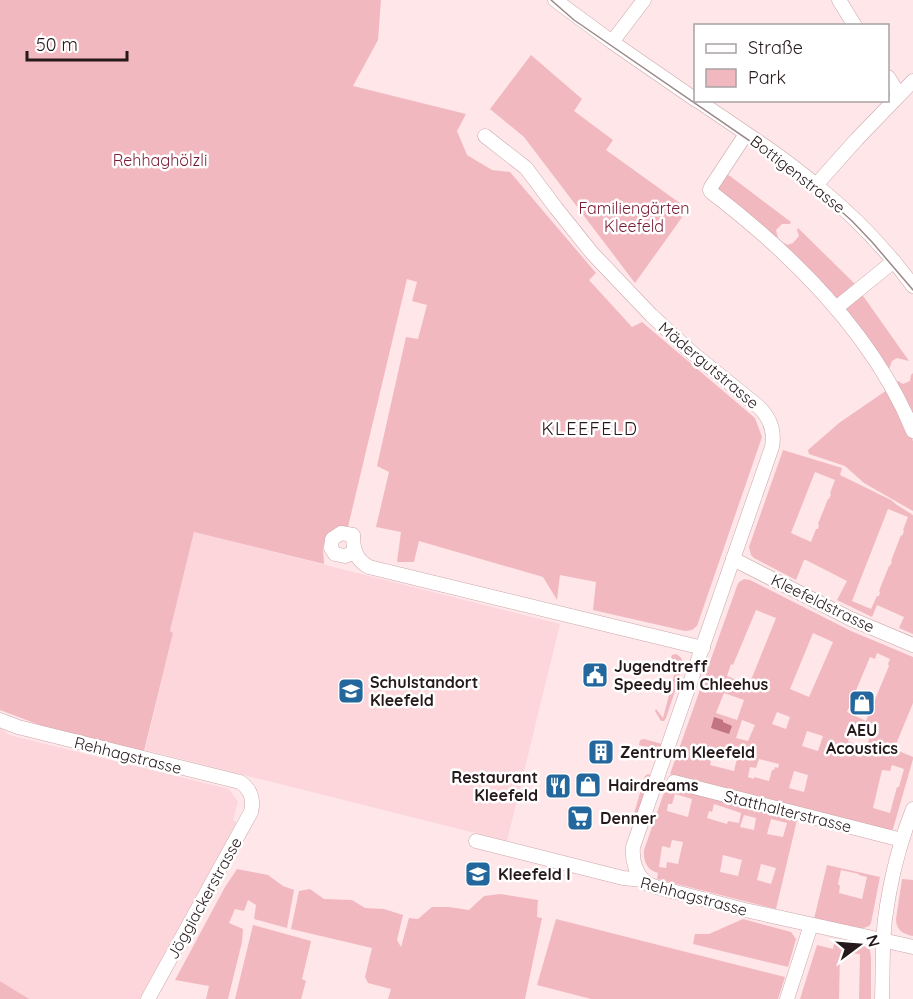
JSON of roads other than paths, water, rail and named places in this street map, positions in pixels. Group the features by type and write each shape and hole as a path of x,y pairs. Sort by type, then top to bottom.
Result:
{"street":[{"name":"Bottigenstrasse","path":"555,0 694,99"},
{"path":"612,42 644,0"},
{"path":"839,0 854,24"},
{"path":"889,79 898,95"},
{"path":"816,185 913,81"},
{"name":"Bottigenstrasse","path":"699,102 816,185 854,219 894,261 913,286"},
{"path":"746,134 711,187 711,192 769,240 836,308 874,357 913,431"},
{"name":"Mädergutstrasse","path":"485,136 526,168 592,253 651,315 690,351 766,414 773,434 772,447 633,847 634,862 643,880"},
{"path":"836,308 894,261"},
{"path":"355,552 360,561 369,567 703,648"},
{"name":"Kleefeldstrasse","path":"733,559 852,619 913,645"},
{"name":"Rehhagstrasse","path":"0,720 18,727 240,782 247,787 251,795"},
{"name":"Statthalterstrasse","path":"674,782 902,840"},
{"name":"Jöggiackerstrasse","path":"148,999 244,824 252,808 251,795"},
{"path":"882,999 885,919 894,871 913,809"},
{"name":"Rehhagstrasse","path":"476,841 623,878 643,880 656,887 811,925 913,947"},
{"path":"788,999 811,925"}],"tram line":[{"path":"551,0 574,20 814,187 852,221 913,290"}],"place":[{"name":"Jugendtreff Speedy im Chleehus","path":"595,675"},
{"name":"Schulstandort Kleefeld","path":"351,691"},
{"name":"AEU Acoustics","path":"862,703"},
{"name":"Zentrum Kleefeld","path":"601,752"},
{"name":"Hairdreams","path":"588,785"},
{"name":"Restaurant Kleefeld","path":"558,786"},
{"name":"Denner","path":"580,818"},
{"name":"Kleefeld I","path":"478,874"}],"district":[{"name":"KLEEFELD","path":"590,428"}],"park label":[{"name":"Rehhaghölzli","path":"160,160"},
{"name":"Familiengärten Kleefeld","path":"634,217"}]}
